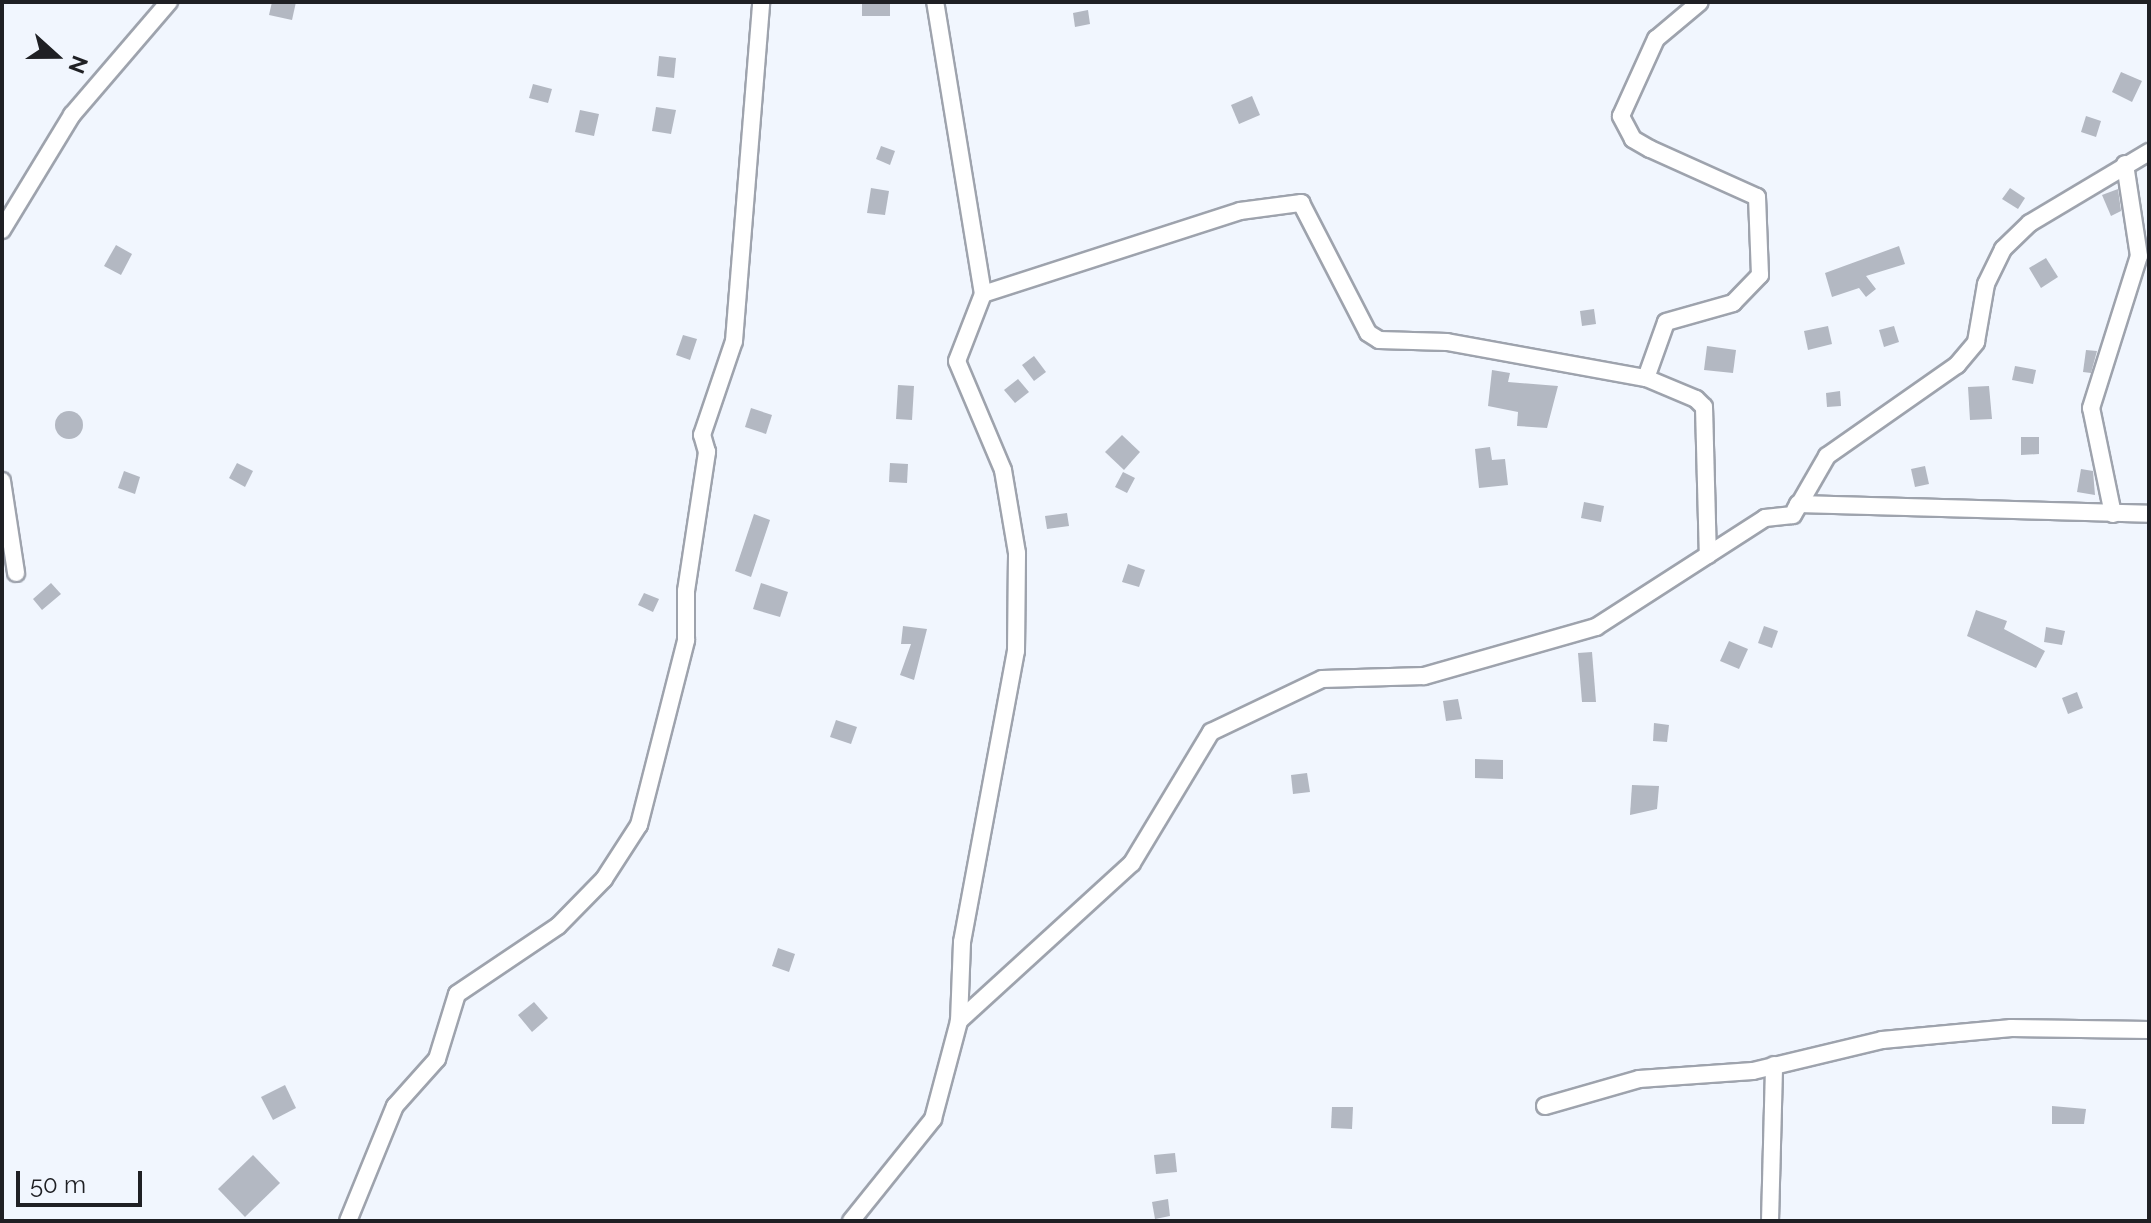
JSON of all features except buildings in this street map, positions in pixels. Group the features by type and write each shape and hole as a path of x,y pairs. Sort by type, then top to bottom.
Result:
{"street":[{"path":"2,230 72,115 169,2"},
{"path":"348,1221 395,1106 437,1059 457,994 558,926 604,879 639,825 686,640 686,591 707,452 702,435 734,341 761,2"},
{"path":"851,1221 933,1119 959,1021 962,942 1016,651 1017,553 1003,470 957,361 983,294 935,2"},
{"path":"1646,378 1666,322 1733,303 1760,275 1757,197 1633,139 1621,116 1656,39 1700,2"},
{"path":"1793,515 1827,456 1957,365 1976,342 1986,284 2003,249 2030,223 2149,152"},
{"path":"2113,514 2091,408 2139,256 2125,164"},
{"path":"983,294 1287,200 1301,203 1313,218 1368,333 1379,340 1447,342 1646,378 1704,407 1708,555"},
{"path":"2,481 16,573"},
{"path":"1793,515 1798,504 2149,514"},
{"path":"959,1021 1132,863 1211,732 1322,679 1424,676 1596,627 1765,518 1793,515"},
{"path":"1545,1106 1639,1079 1774,1065 1882,1040 2011,1028 2149,1030"},
{"path":"1770,1221 1774,1065"}]}
